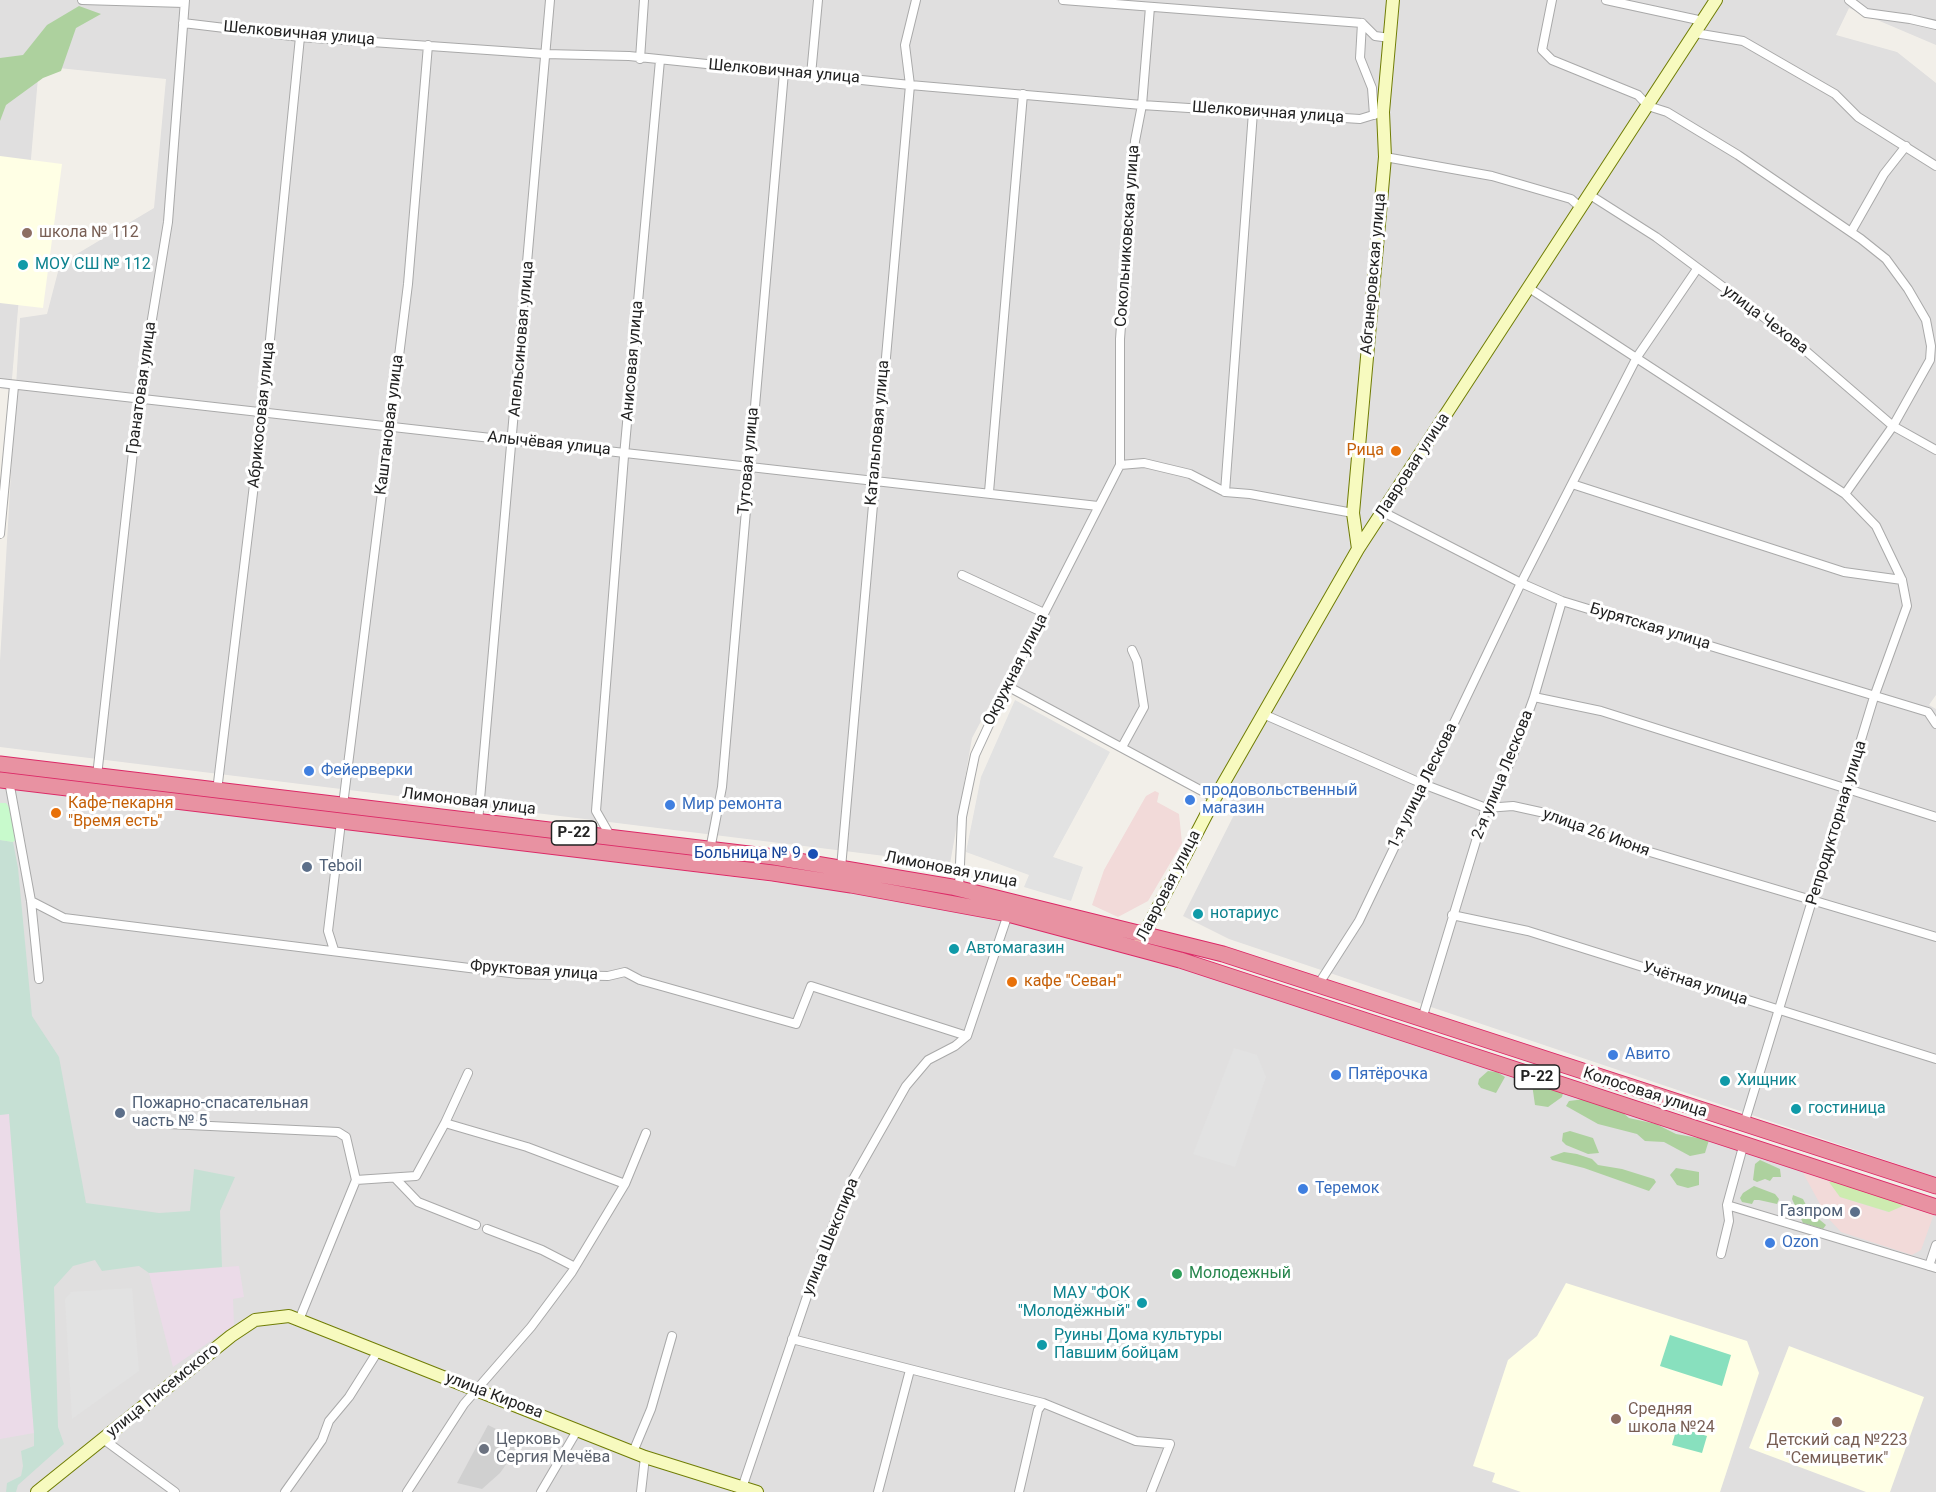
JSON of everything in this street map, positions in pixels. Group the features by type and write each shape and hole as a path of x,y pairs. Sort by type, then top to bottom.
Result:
{"highway":[{"name":"Лимоновая улица","path":"0,764 841,868 959,888 1143,932"},
{"name":"Лимоновая улица","path":"5,780 772,873 852,885 1008,914 1138,948"},
{"name":"Колосовая улица","path":"1143,932 1223,954 1936,1186"},
{"name":"Колосовая улица","path":"1138,948 1936,1207"}],"street":[{"path":"82,0 185,2"},
{"name":"Апельсиновая улица","path":"478,822 514,441 550,0"},
{"path":"640,59 644,0"},
{"path":"811,75 819,0"},
{"name":"Катальповая улица","path":"841,868 910,85 905,45 916,0"},
{"path":"1063,0 1362,22 1375,36 1390,38"},
{"name":"Абганеровская улица","path":"1358,549 1353,513 1385,157 1378,113 1390,38 1393,0"},
{"path":"1552,0 1542,50 1552,60 1638,95 1648,106 1667,112 1738,155 1851,232 1886,259 1908,289 1926,320 1931,346 1930,360 1893,426 1845,495"},
{"path":"1606,0 1702,21"},
{"name":"Лавровая улица","path":"1138,948 1143,932 1215,798 1358,549 1716,0"},
{"path":"1849,0 1866,14 1936,25"},
{"name":"Гранатовая улица","path":"97,776 139,398 168,222 185,2"},
{"name":"Сокольниковская улица","path":"1120,465 1120,339 1135,141 1142,105 1150,7"},
{"path":"1362,22 1360,58 1372,88 1378,113"},
{"name":"Шелковичная улица","path":"183,23 300,37 545,54 629,56 640,59 910,85 1142,105 1360,119 1378,113"},
{"path":"1695,33 1743,41 1835,94 1858,117 1936,166"},
{"name":"Абрикосовая улица","path":"218,791 264,410 300,37"},
{"name":"Каштановая улица","path":"343,805 408,284 428,45"},
{"name":"Анисовая улица","path":"611,838 596,811 624,452 660,60"},
{"name":"Тутовая улица","path":"710,850 722,787 784,72"},
{"path":"989,492 1023,94"},
{"path":"1225,492 1252,112"},
{"path":"1851,232 1884,174 1906,146"},
{"path":"1385,157 1492,176 1571,199 1581,208"},
{"name":"улица Чехова","path":"1590,195 1656,237 1785,333 1893,426 1936,450"},
{"name":"1-я улица Лескова","path":"1318,985 1359,921 1521,583 1637,357 1697,269"},
{"name":"Репродукторная улица","path":"1529,288 1845,495 1876,526 1902,580 1907,606 1874,697 1814,901 1777,1010 1744,1124"},
{"name":"Алычёвая улица","path":"0,383 264,410 514,441 989,492 1098,506"},
{"path":"0,534 14,386"},
{"path":"1120,465 1144,463 1190,474 1225,492 1250,494 1353,513"},
{"name":"Окружная улица","path":"959,888 962,817 975,755 1007,686 1120,465"},
{"path":"1572,484 1844,572 1902,580"},
{"name":"Бурятская улица","path":"1383,512 1521,583 1562,601 1929,712 1936,724"},
{"path":"962,575 1044,613"},
{"name":"2-я улица Лескова","path":"1422,1019 1486,808 1511,760 1534,696 1562,601"},
{"path":"1122,747 1144,707 1137,661 1132,651"},
{"path":"1007,686 1215,798"},
{"path":"1534,696 1601,711 1936,817"},
{"name":"улица 26 Июня","path":"1263,714 1423,784 1486,808 1513,806 1554,815 1623,844 1936,937"},
{"path":"5,780 31,901 39,979"},
{"path":"334,950 328,931 342,822"},
{"name":"Фруктовая улица","path":"31,901 63,918 518,974 608,976 624,972 640,980 796,1024 811,986 967,1036"},
{"path":"967,1036 1008,914"},
{"name":"Учётная улица","path":"1452,915 1527,931 1936,1059"},
{"name":"улица Шекспира","path":"742,1490 822,1252 852,1181 906,1086 928,1060 955,1046 967,1036"},
{"path":"356,1180 416,1176 445,1123 468,1073"},
{"path":"445,1123 527,1147 625,1184"},
{"path":"168,1124 338,1132 348,1141 356,1180 299,1320"},
{"path":"407,1492 477,1389 531,1327 575,1267 625,1184 646,1133"},
{"path":"1721,1254 1729,1221 1727,1205 1744,1143"},
{"path":"395,1178 418,1202 476,1225"},
{"path":"1727,1205 1933,1267 1936,1245"},
{"path":"487,1229 542,1250 575,1267"},
{"name":"улица Писемского","path":"38,1492 255,1320 289,1316 299,1320"},
{"name":"улица Кирова","path":"299,1320 645,1457 742,1490 757,1492"},
{"path":"633,1452 651,1409 672,1336"},
{"path":"792,1339 1043,1403 1136,1441 1170,1444 1151,1492"},
{"path":"285,1492 322,1440 329,1420 349,1397 378,1351"},
{"path":"878,1492 910,1370"},
{"path":"1019,1492 1038,1410 1043,1403"},
{"path":"541,1492 578,1429"},
{"path":"103,1439 175,1492"},
{"path":"640,1492 645,1457"}],"shaded area":[{"path":"0,0 1936,0 1936,45 1849,8 1836,35 1897,52 1936,83 1936,695 1929,705 1936,709 1936,1177 1229,939 1183,916 1239,805 1003,680 972,738 950,864 0,747 0,661 20,318 47,314 60,264 154,208 166,79 39,66 11,390 0,388"},
{"name":"школа № 112","path":"0,156 62,164 43,308 0,303"},
{"path":"1015,700 1110,752 1053,857 1083,867 1071,901 1024,887 1029,875 966,852 981,777"},
{"path":"0,784 867,894 1014,922 1296,1000 1936,1210 1936,1492 756,1492 728,1486 731,1492 0,1492"},
{"path":"1155,791 1159,793 1157,802 1179,814 1182,843 1148,901 1118,917 1092,905 1104,870 1146,796"},
{"path":"0,840 13,842 18,868 32,1016 59,1057 86,1203 159,1213 190,1211 194,1169 235,1177 220,1211 222,1267 149,1273 139,1266 102,1271 95,1260 73,1266 54,1287 58,1427 64,1444 18,1485 16,1492 6,1492 7,1483 21,1476 23,1466 21,1451 34,1446 34,1433 9,1114 0,1115"},
{"path":"1234,1048 1257,1055 1266,1077 1235,1167 1193,1154"},
{"path":"166,1093 172,1123 142,1128 137,1098"},
{"path":"9,1113 34,1433 0,1439 0,1115"},
{"path":"1802,1171 1836,1182 1830,1182 1840,1197 1888,1212 1905,1205 1934,1214 1921,1250 1912,1255 1841,1232 1827,1217"},
{"path":"239,1266 244,1297 233,1299 234,1325 173,1367 149,1273"},
{"name":"Средняя школа №24","path":"1566,1283 1747,1341 1759,1373 1720,1492 1521,1492 1492,1482 1495,1473 1473,1466 1508,1360 1537,1336"},
{"path":"132,1288 139,1371 72,1419 65,1299 71,1292"},
{"name":"Детский сад №223 \"Семицветик\"","path":"1789,1346 1924,1397 1890,1492 1866,1492 1749,1448"},
{"path":"488,1425 522,1442 500,1473 482,1489 457,1483"}],"green space":[{"path":"79,6 101,14 76,28 61,71 43,78 6,105 0,121 0,58 23,55 47,25"},
{"path":"0,803 6,803 14,814 17,839 13,842 0,840"},
{"path":"1488,1071 1497,1072 1505,1077 1496,1093 1481,1088 1478,1084 1479,1079"},
{"path":"1540,1083 1545,1088 1563,1093 1562,1097 1548,1107 1535,1105 1532,1084"},
{"path":"1585,1099 1622,1112 1629,1118 1656,1124 1676,1134 1709,1140 1705,1153 1690,1156 1664,1142 1645,1141 1637,1134 1598,1124 1566,1106 1569,1101"},
{"path":"1570,1131 1593,1138 1599,1153 1588,1154 1566,1145 1562,1141 1563,1133"},
{"path":"1564,1152 1592,1159 1598,1165 1622,1169 1654,1179 1656,1182 1649,1191 1584,1168 1552,1160 1550,1157"},
{"path":"1760,1160 1780,1169 1781,1177 1773,1177 1770,1181 1753,1180 1755,1164"},
{"path":"1676,1168 1699,1172 1699,1185 1688,1188 1677,1185 1670,1175"},
{"path":"1829,1182 1836,1182 1905,1205 1889,1212 1840,1197"},
{"path":"1754,1186 1775,1194 1779,1199 1777,1204 1759,1200 1754,1200 1752,1204 1742,1202 1740,1198 1743,1193"},
{"path":"1793,1195 1803,1199 1809,1211 1826,1225 1823,1229 1803,1223 1792,1199"},
{"path":"1670,1335 1731,1355 1722,1386 1660,1366"},
{"path":"1677,1427 1707,1436 1702,1453 1672,1445"}],"place":[{"name":"школа № 112","path":"27,233"},
{"name":"МОУ СШ № 112","path":"23,265"},
{"name":"Рица","path":"1396,451"},
{"name":"Фейерверки","path":"309,771"},
{"name":"продовольственный магазин","path":"1190,800"},
{"name":"Мир ремонта","path":"670,805"},
{"name":"Кафе-пекарня \"Время есть\"","path":"56,813"},
{"name":"Больница № 9","path":"813,854"},
{"name":"Teboil","path":"307,867"},
{"name":"нотариус","path":"1198,914"},
{"name":"Автомагазин","path":"954,949"},
{"name":"кафе \"Севан\"","path":"1012,982"},
{"name":"Авито","path":"1613,1055"},
{"name":"Пятёрочка","path":"1336,1075"},
{"name":"Хищник","path":"1725,1081"},
{"name":"гостиница","path":"1796,1109"},
{"name":"Пожарно-спасательная часть № 5","path":"120,1113"},
{"name":"Теремок","path":"1303,1189"},
{"name":"Газпром","path":"1855,1212"},
{"name":"Ozon","path":"1770,1243"},
{"name":"Молодежный","path":"1177,1274"},
{"name":"МАУ \"ФОК \"Молодёжный\"","path":"1142,1303"},
{"name":"Руины Дома культуры Павшим бойцам","path":"1042,1345"},
{"name":"Средняя школа №24","path":"1616,1419"},
{"name":"Детский сад №223 \"Семицветик\"","path":"1837,1422"},
{"name":"Церковь Сергия Мечёва","path":"484,1449"}]}
